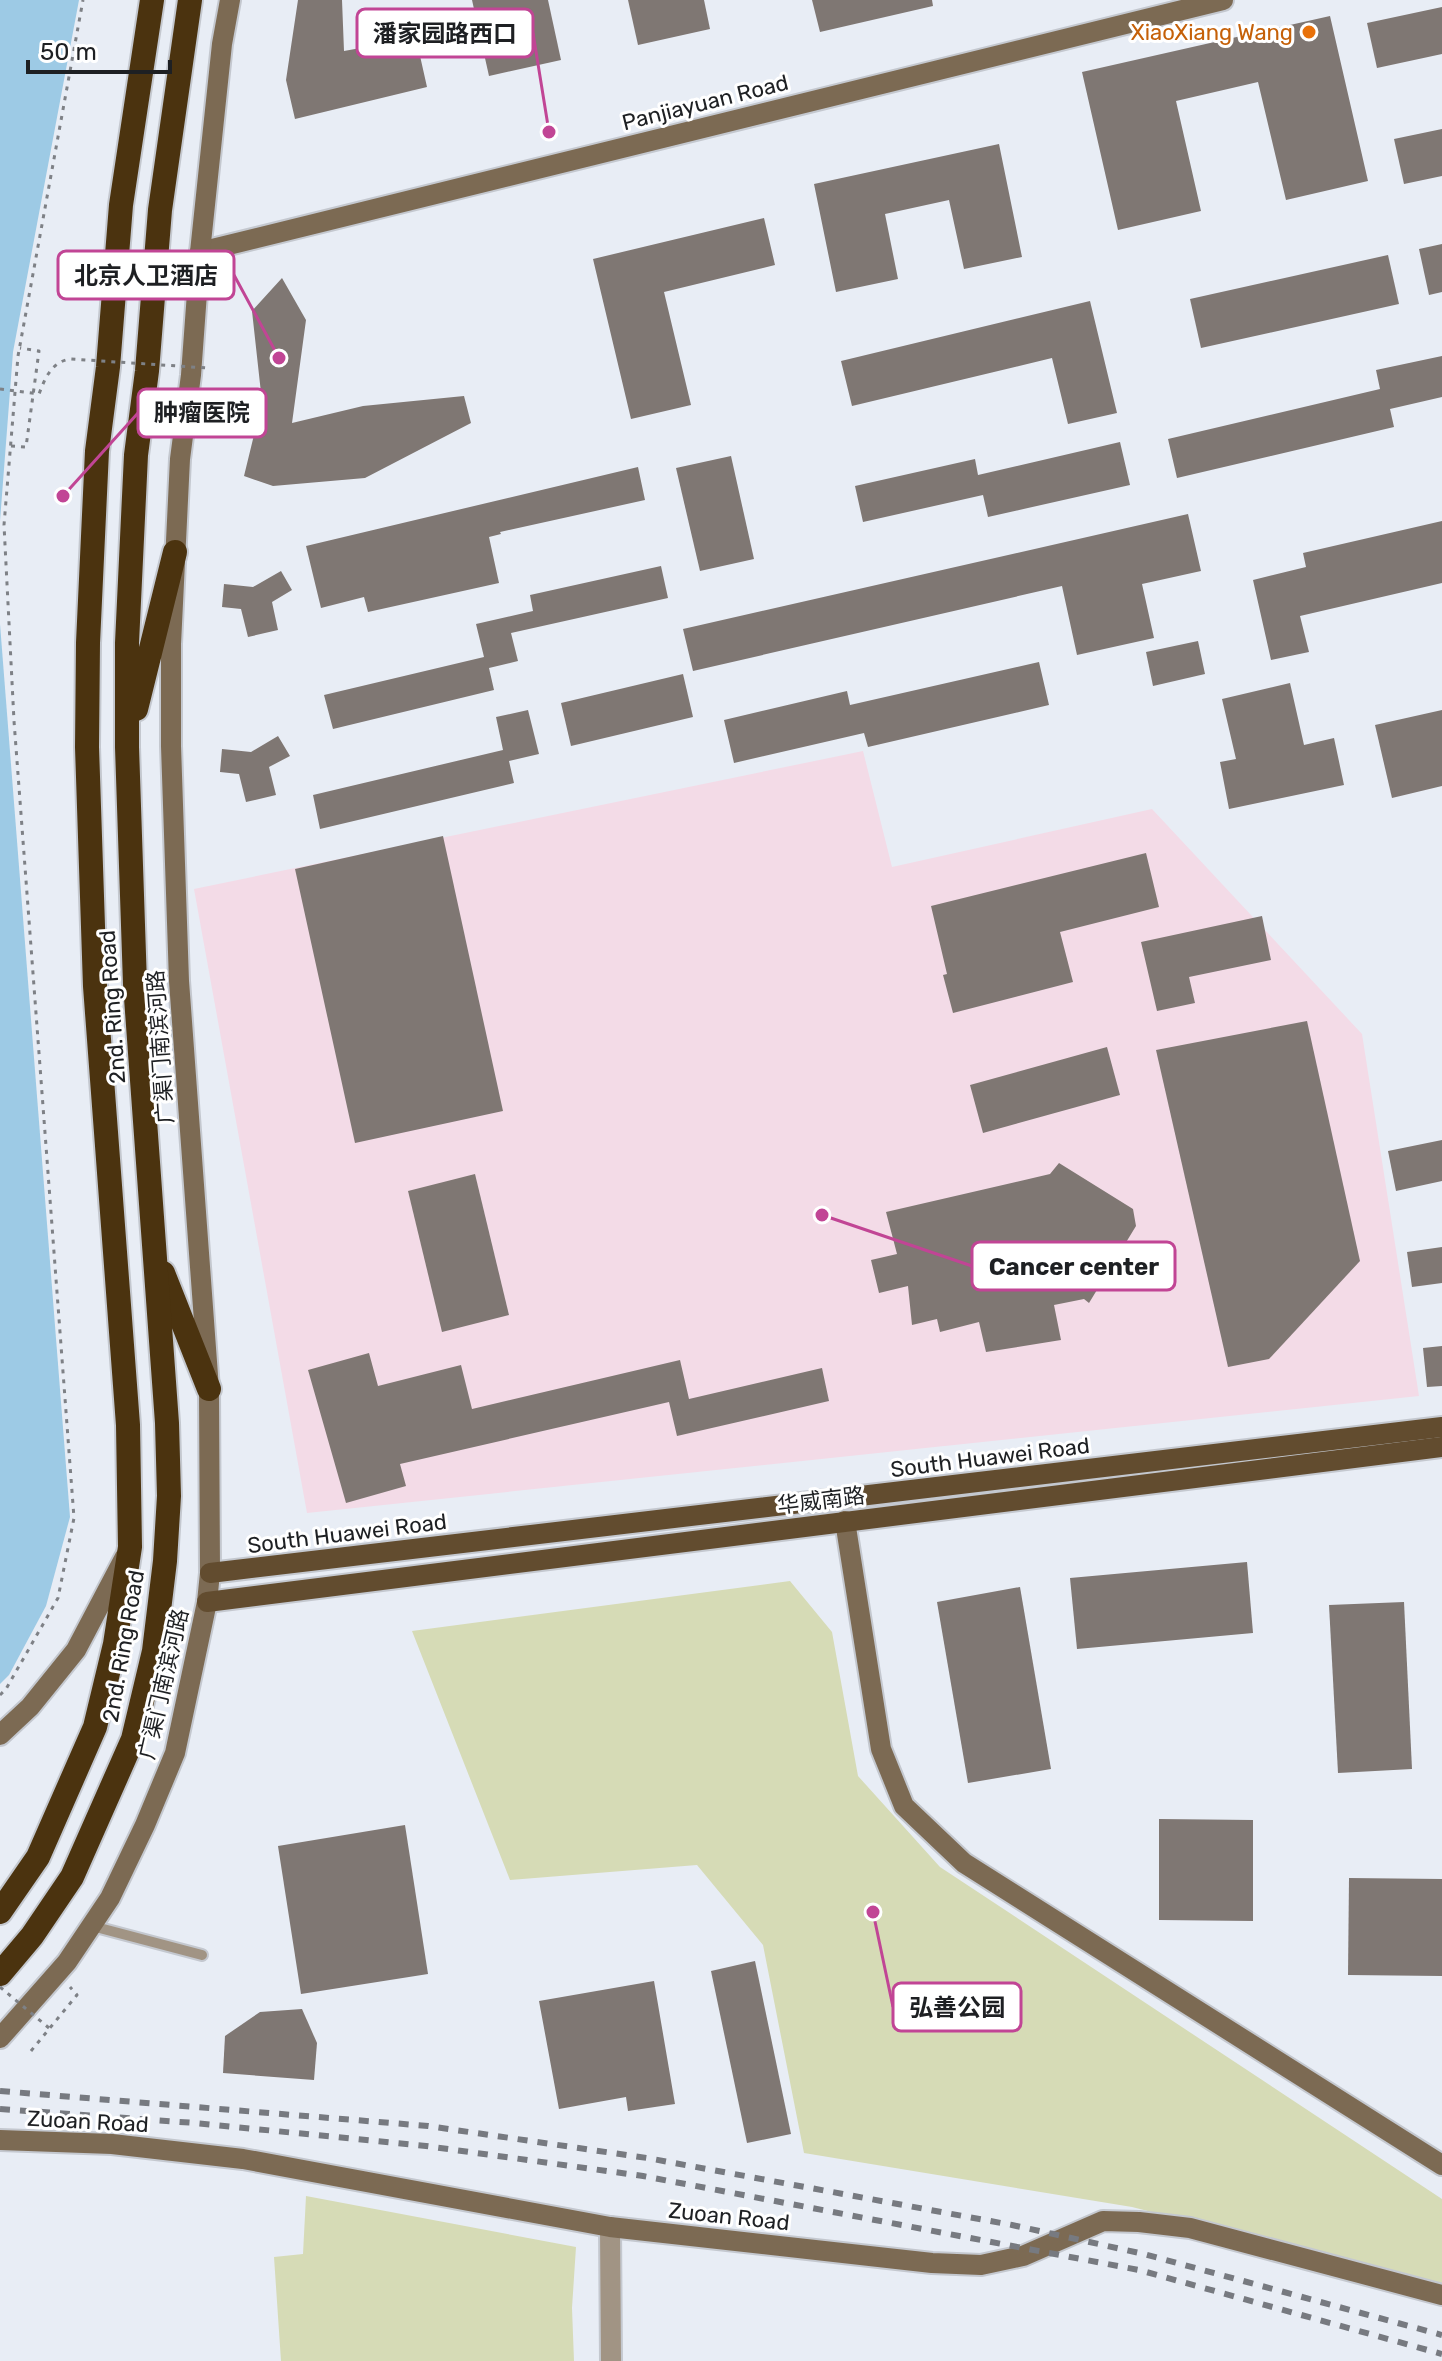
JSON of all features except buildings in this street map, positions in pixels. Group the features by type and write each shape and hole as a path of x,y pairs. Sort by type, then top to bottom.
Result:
{"highway":[{"name":"2nd. Ring Road","path":"0,1912 38,1857 95,1727 115,1644 130,1547 128,1425 95,986 87,747 88,643 97,451 108,367 121,205 152,0"},
{"name":"2nd. Ring Road","path":"0,1974 32,1936 72,1877 133,1739 154,1651 165,1561 169,1496 167,1423 135,984 127,747 127,643 136,455 147,371 160,210 190,0"},
{"path":"127,747 175,552"},
{"path":"155,1252 209,1389"}],"main road":[{"name":"South Huawei Road","path":"210,1573 1442,1427"},
{"name":"华威南路","path":"207,1602 1442,1447"}],"street":[{"name":"广渠门南滨河路","path":"0,2038 67,1962 110,1898 175,1753 207,1602 210,1573 209,1389 177,934 171,746 180,459 191,375 200,252 222,44 230,0"},
{"name":"Panjiayuan Road","path":"200,252 1223,0"},
{"path":"845,1521 881,1749 904,1806 964,1863 1442,2165"},
{"path":"0,1735 30,1707 76,1650 130,1547"},
{"name":"Zuoan Road","path":"0,2140 112,2144 243,2159 610,2227 932,2263 981,2265 1023,2256 1103,2221 1139,2222 1190,2228 1442,2295"},
{"path":"610,2227 611,2361"}],"lane":[{"path":"92,1926 202,1955"}],"path":[{"path":"0,1695 58,1598 74,1518 14,721 4,525 20,348 83,0"},
{"path":"11,446 26,447 39,351 20,348"},
{"path":"0,389 39,394 47,374 63,360 208,368"},
{"path":"0,1987 49,2028"},
{"path":"31,2051 77,1995"}],"shaded area":[{"path":"863,751 892,867 1152,809 1362,1034 1419,1396 307,1513 194,889"}],"green space":[{"path":"790,1581 832,1632 858,1776 940,1867 1442,2199 1442,2285 1132,2207 804,2153 763,1945 697,1865 510,1880 412,1631"},
{"path":"306,2196 576,2247 572,2308 574,2361 281,2361 274,2257 303,2254"}],"water":[{"path":"0,0 79,0 13,352 0,521"},
{"path":"0,624 70,1517 46,1606 9,1675 0,1684"}],"railway":[{"path":"0,2091 428,2126 647,2158 1012,2225 1144,2254 1442,2335"},
{"path":"0,2109 195,2123 426,2146 643,2176 1139,2270 1442,2354"}],"place":[{"name":"XiaoXiang Wang","path":"1309,32"},
{"name":"潘家园路西口","path":"549,132"},
{"name":"北京人卫酒店","path":"279,358"},
{"name":"肿瘤医院","path":"63,496"},
{"name":"Cancer center","path":"822,1215"},
{"name":"弘善公园","path":"873,1912"}]}
